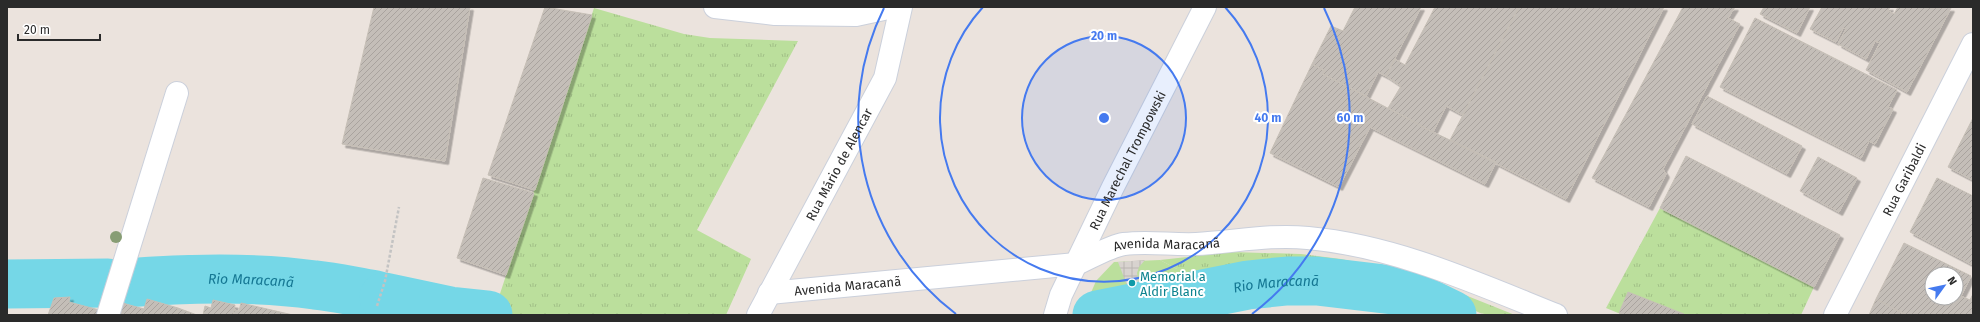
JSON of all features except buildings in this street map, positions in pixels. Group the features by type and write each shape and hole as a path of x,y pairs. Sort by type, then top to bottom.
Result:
{"street":[{"path":"715,7 774,14 856,15 893,7"},
{"name":"Rua Mário de Alencar","path":"758,315 885,78 901,7"},
{"name":"Rua Marechal Trompowski","path":"1058,305 1113,187 1205,7"},
{"name":"Rua Garibaldi","path":"1835,315 1973,44"},
{"path":"108,315 177,93"},
{"name":"Avenida Maracanã","path":"769,293 1076,264 1122,244 1153,242 1196,244 1266,238 1307,238 1358,246 1406,258 1556,315"}],"path":[{"path":"377,306 384,281 399,207"}],"green space":[{"path":"594,8 684,34 710,38 798,41 697,230 751,259 726,315 493,315"},
{"path":"1660,208 1814,287 1801,315 1623,315 1606,308"},
{"path":"1232,252 1301,254 1341,259 1395,270 1420,277 1515,315 1489,315 1480,313 1419,284 1405,280 1324,266 1289,265 1244,268 1177,283 1177,269 1160,260"},
{"path":"1160,260 1177,269 1177,283 1087,302 1096,281 1114,262"}],"shaded area":[{"path":"1145,260 1139,267 1137,273 1139,284 1137,289 1133,291 1128,288 1118,262"}],"waterway":[{"name":"Rio Maracanã","path":"125,283 196,279 268,280 323,286 376,295"},
{"name":"Rio Maracanã","path":"1097,315 1248,285 1287,281 1317,281 1393,290 1417,298 1452,315"},
{"name":"Rio Maracanã","path":"7,284 108,283"},
{"name":"Rio Maracanã","path":"384,297 450,311 488,315"}],"place":[{"name":"Memorial a Aldir Blanc","path":"1132,283"}]}
